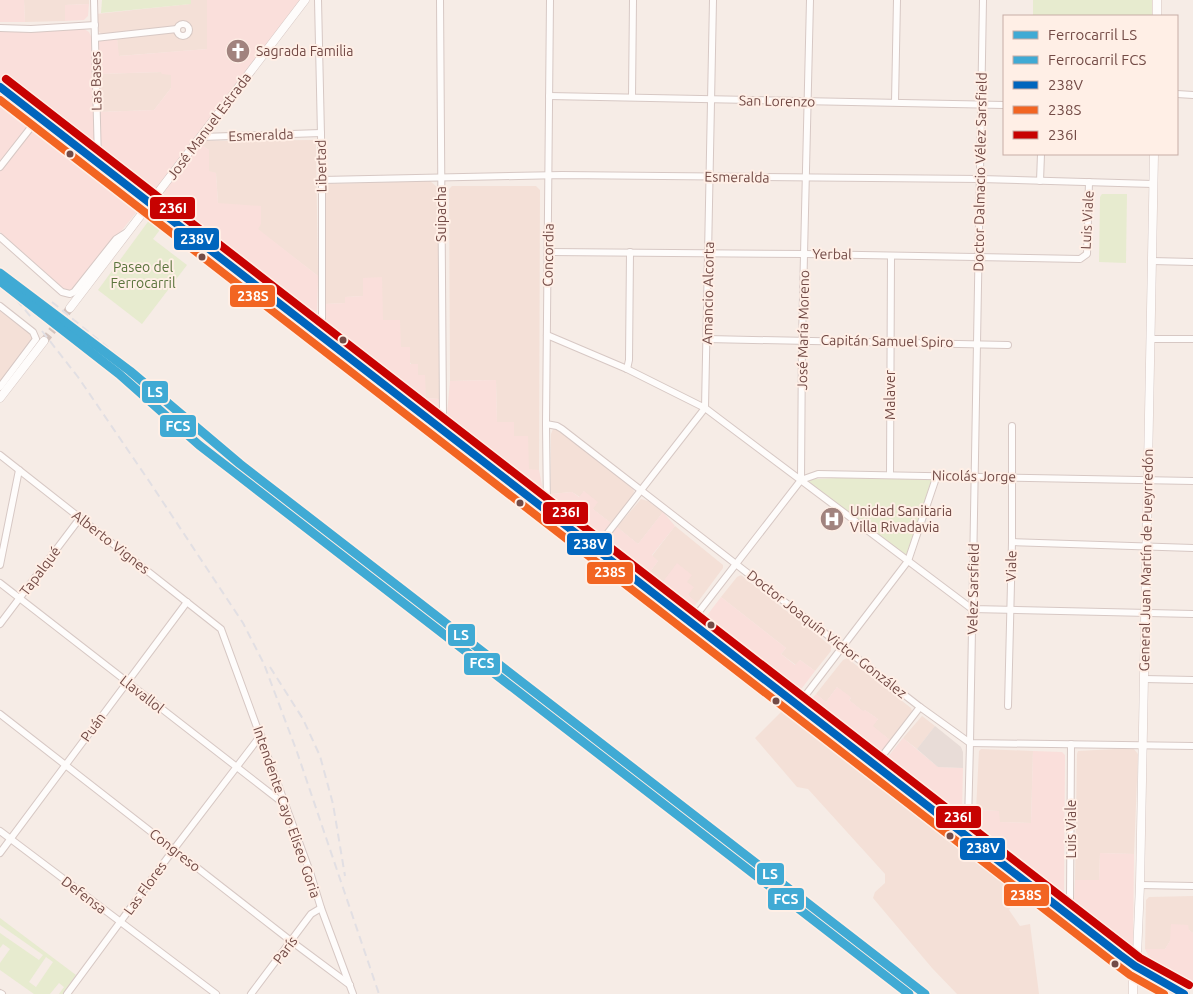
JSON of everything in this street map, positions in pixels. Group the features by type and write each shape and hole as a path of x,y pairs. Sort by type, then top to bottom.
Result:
{"main road":[{"path":"0,87 876,764 1067,914 1135,966 1184,994"}],"street":[{"name":"Las Bases","path":"94,0 98,162"},
{"name":"José Manuel Estrada","path":"70,308 305,0"},
{"name":"Libertad","path":"317,332 322,320 322,180 318,0"},
{"name":"Suipacha","path":"438,426 443,418 440,0"},
{"name":"Concordia","path":"547,510 546,424 550,0"},
{"path":"632,97 633,0"},
{"name":"Amancio Alcorta","path":"705,408 713,0"},
{"name":"José María Moreno","path":"801,480 802,340 810,0"},
{"path":"895,102 897,0"},
{"name":"Doctor Dalmacio Vélez Sarsfield","path":"976,343 983,0"},
{"path":"1157,15 1158,0"},
{"path":"0,28 31,29 95,25"},
{"path":"95,38 177,30"},
{"path":"1178,94 1193,95"},
{"name":"San Lorenzo","path":"549,96 1003,105"},
{"path":"0,167 39,117"},
{"name":"Esmeralda","path":"201,137 321,133"},
{"path":"1040,181 1041,155"},
{"name":"General Juan Martín de Pueyrredón","path":"1133,994 1140,885 1154,155"},
{"name":"Esmeralda","path":"322,180 549,175 980,179 1153,184"},
{"name":"Luis Viale","path":"1084,258 1087,254 1089,182"},
{"name":"José Manuel Estrada","path":"0,237 62,292 70,294 74,292 116,239 132,228"},
{"name":"Yerbal","path":"549,252 1084,258"},
{"path":"626,369 629,360 630,252"},
{"name":"Malaver","path":"890,475 891,256"},
{"path":"1152,261 1193,262"},
{"path":"0,306 33,332 36,339 0,387"},
{"path":"547,335 626,369 705,408 972,609 1193,614"},
{"name":"Capitán Samuel Spiro","path":"707,339 1008,344"},
{"path":"1150,339 1193,339"},
{"path":"0,398 44,341"},
{"name":"Velez Sarsfield","path":"964,833 968,823 970,743 976,343"},
{"path":"596,548 705,408"},
{"name":"Doctor Joaquín Victor González","path":"546,424 558,426 562,429 920,707 970,743"},
{"name":"Viale","path":"1008,706 1013,477 1012,426"},
{"name":"Alberto Vignes","path":"0,455 221,629"},
{"path":"0,565 19,470"},
{"name":"Nicolás Jorge","path":"801,480 818,474 1193,481"},
{"path":"798,705 908,561 937,475"},
{"path":"691,622 801,480"},
{"name":"Tapalqué","path":"0,624 80,518"},
{"path":"1012,542 1193,548"},
{"name":"Llavallol","path":"0,583 285,804"},
{"name":"Puán","path":"0,853 187,602"},
{"name":"Intendente Cayo Eliseo Goria","path":"221,629 353,994"},
{"path":"1144,680 1193,680"},
{"path":"876,764 920,707"},
{"name":"Congreso","path":"0,714 350,985"},
{"name":"Las Flores","path":"68,994 260,735"},
{"path":"970,743 1193,746"},
{"name":"Luis Viale","path":"1067,914 1070,900 1071,744"},
{"name":"Defensa","path":"0,831 216,994"},
{"path":"1140,885 1193,886"},
{"name":"París","path":"251,994 311,914 321,908"}],"shaded area":[{"path":"0,0 24,0 25,22 0,22"},
{"path":"24,0 89,0 89,4 65,5 65,21 25,22"},
{"path":"191,0 207,0 208,49 118,56 117,38 175,32 184,38 190,31 186,24 183,23 171,29 102,34 98,31 96,14 190,4"},
{"path":"207,0 301,0 153,193 149,193 102,156 99,112 154,110 171,88 171,75 162,74 161,72 98,74 99,42 103,39 117,38 119,56 207,49"},
{"path":"89,4 88,16 84,20 65,21 65,5"},
{"path":"0,29 84,29 89,32 91,36 95,144 93,146 87,147 0,78"},
{"path":"162,72 162,74 171,74 171,88 154,110 99,112 98,74"},
{"path":"0,93 138,200 140,205 139,209 74,290 64,289 0,232"},
{"path":"313,140 316,145 318,276 257,229 218,203 216,173 209,172 209,150 200,144 205,141"},
{"path":"200,144 209,150 209,171 216,173 218,203 261,206 261,224 258,229 318,276 316,319 309,320 159,202 159,197"},
{"path":"430,181 438,188 439,399 426,398 418,375 383,320 363,296 345,297 345,303 325,304 325,187 329,184"},
{"path":"452,186 536,186 540,190 539,470 529,470 514,436 497,422 496,380 450,381 449,189"},
{"path":"382,277 383,320 400,320 401,347 410,347 410,364 418,364 418,375 425,375 426,398 439,399 439,411 437,414 432,414 326,330 325,304 345,303 345,297 363,296 363,278"},
{"path":"0,310 33,335 34,338 0,384"},
{"path":"496,380 497,422 514,422 514,436 528,436 529,469 539,470 543,490 541,494 535,494 446,425 450,381"},
{"path":"553,429 561,430 634,491 633,495 611,523 593,509 584,491 580,497 572,492 551,494 551,434"},
{"path":"584,491 598,502 593,509 611,523 596,541 551,505 551,494 572,492 579,497"},
{"path":"641,499 648,501 663,512 638,544 617,527"},
{"path":"663,512 675,526 652,555 658,561 647,576 605,548 604,544 617,527 638,544"},
{"path":"675,526 723,565 723,568 697,603 688,595 687,582 677,564 660,586 647,576 658,561 652,556"},
{"path":"677,563 692,575 687,582 694,587 688,595 697,603 692,608 689,608 660,586"},
{"path":"741,575 831,646 831,651 815,671 800,660 796,665 781,654 786,648 721,597 737,577"},
{"path":"721,597 786,648 781,654 795,665 800,660 815,671 799,692 705,621 705,618"},
{"path":"847,658 911,708 912,711 890,740 872,726 878,719 865,710 864,712 837,687 826,702 816,694 843,660"},
{"path":"837,687 851,697 849,700 863,711 865,710 878,719 873,726 890,740 880,753 877,753 812,703 811,700 816,694 826,702"},
{"path":"785,708 1022,891 1009,910 1020,926 1030,924 1039,994 957,994 932,968 873,898 875,892 885,883 885,874 808,789 797,787 755,738"},
{"path":"922,716 935,726 917,749 903,738"},
{"path":"935,726 961,747 963,752 963,768 938,767 917,749"},
{"path":"903,738 938,767 963,768 962,814 958,817 887,762 887,758"},
{"path":"1133,748 1138,754 1134,854 1100,853 1099,880 1075,880 1078,751"},
{"path":"981,749 1033,751 1031,823 999,822 999,811 976,810 979,751"},
{"path":"1033,751 1062,752 1065,755 1064,893 1057,891 976,829 976,810 999,811 1000,822 1031,823"},
{"path":"1100,853 1134,854 1133,949 1130,950 1078,910 1074,903 1075,880 1099,880"},
{"path":"1193,896 1193,933 1189,930 1170,941 1165,949 1145,949 1146,900 1149,897"},
{"path":"1171,924 1188,925 1189,930 1193,933 1193,988 1152,963 1145,949 1165,949 1170,941"}],"green space":[{"path":"102,0 191,0 191,4 101,13"},
{"path":"1033,0 1152,0 1152,15 1033,15"},
{"path":"1102,194 1127,194 1126,263 1099,262 1100,197"},
{"name":"Paseo del Ferrocarril","path":"150,219 162,227 153,239 187,265 142,324 98,290"},
{"path":"890,475 937,475 908,561 801,480"},
{"path":"0,918 76,975 63,994 59,994 64,987 59,983 50,994 34,994 0,970 0,963 10,949 3,944 0,948 0,933 39,960 43,955 0,925","holes":["46,957 53,962 36,987 29,982"]}],"tunnel":[{"path":"44,341 70,308"}],"railway":[{"path":"0,280 31,317"},
{"path":"52,302 139,373 170,405"},
{"path":"42,331 78,377 149,481 243,623 264,664 297,752 379,994"},
{"path":"270,667 303,719 320,756 333,804 345,876"}],"rail line":[{"name":"LS","path":"0,273 130,371 240,464 925,994"},
{"name":"FCS","path":"0,281 119,374 199,445 909,994"}],"transit line":[{"name":"236I","path":"6,79 1140,958 1189,985"},
{"name":"238V","path":"0,87 1120,955 1135,966 1184,994"},
{"name":"238S","path":"0,100 1114,963 1130,975 1164,994"}],"place":[{"name":"Sagrada Familia","path":"238,51"},
{"name":"Unidad Sanitaria Villa Rivadavia","path":"832,519"}]}
